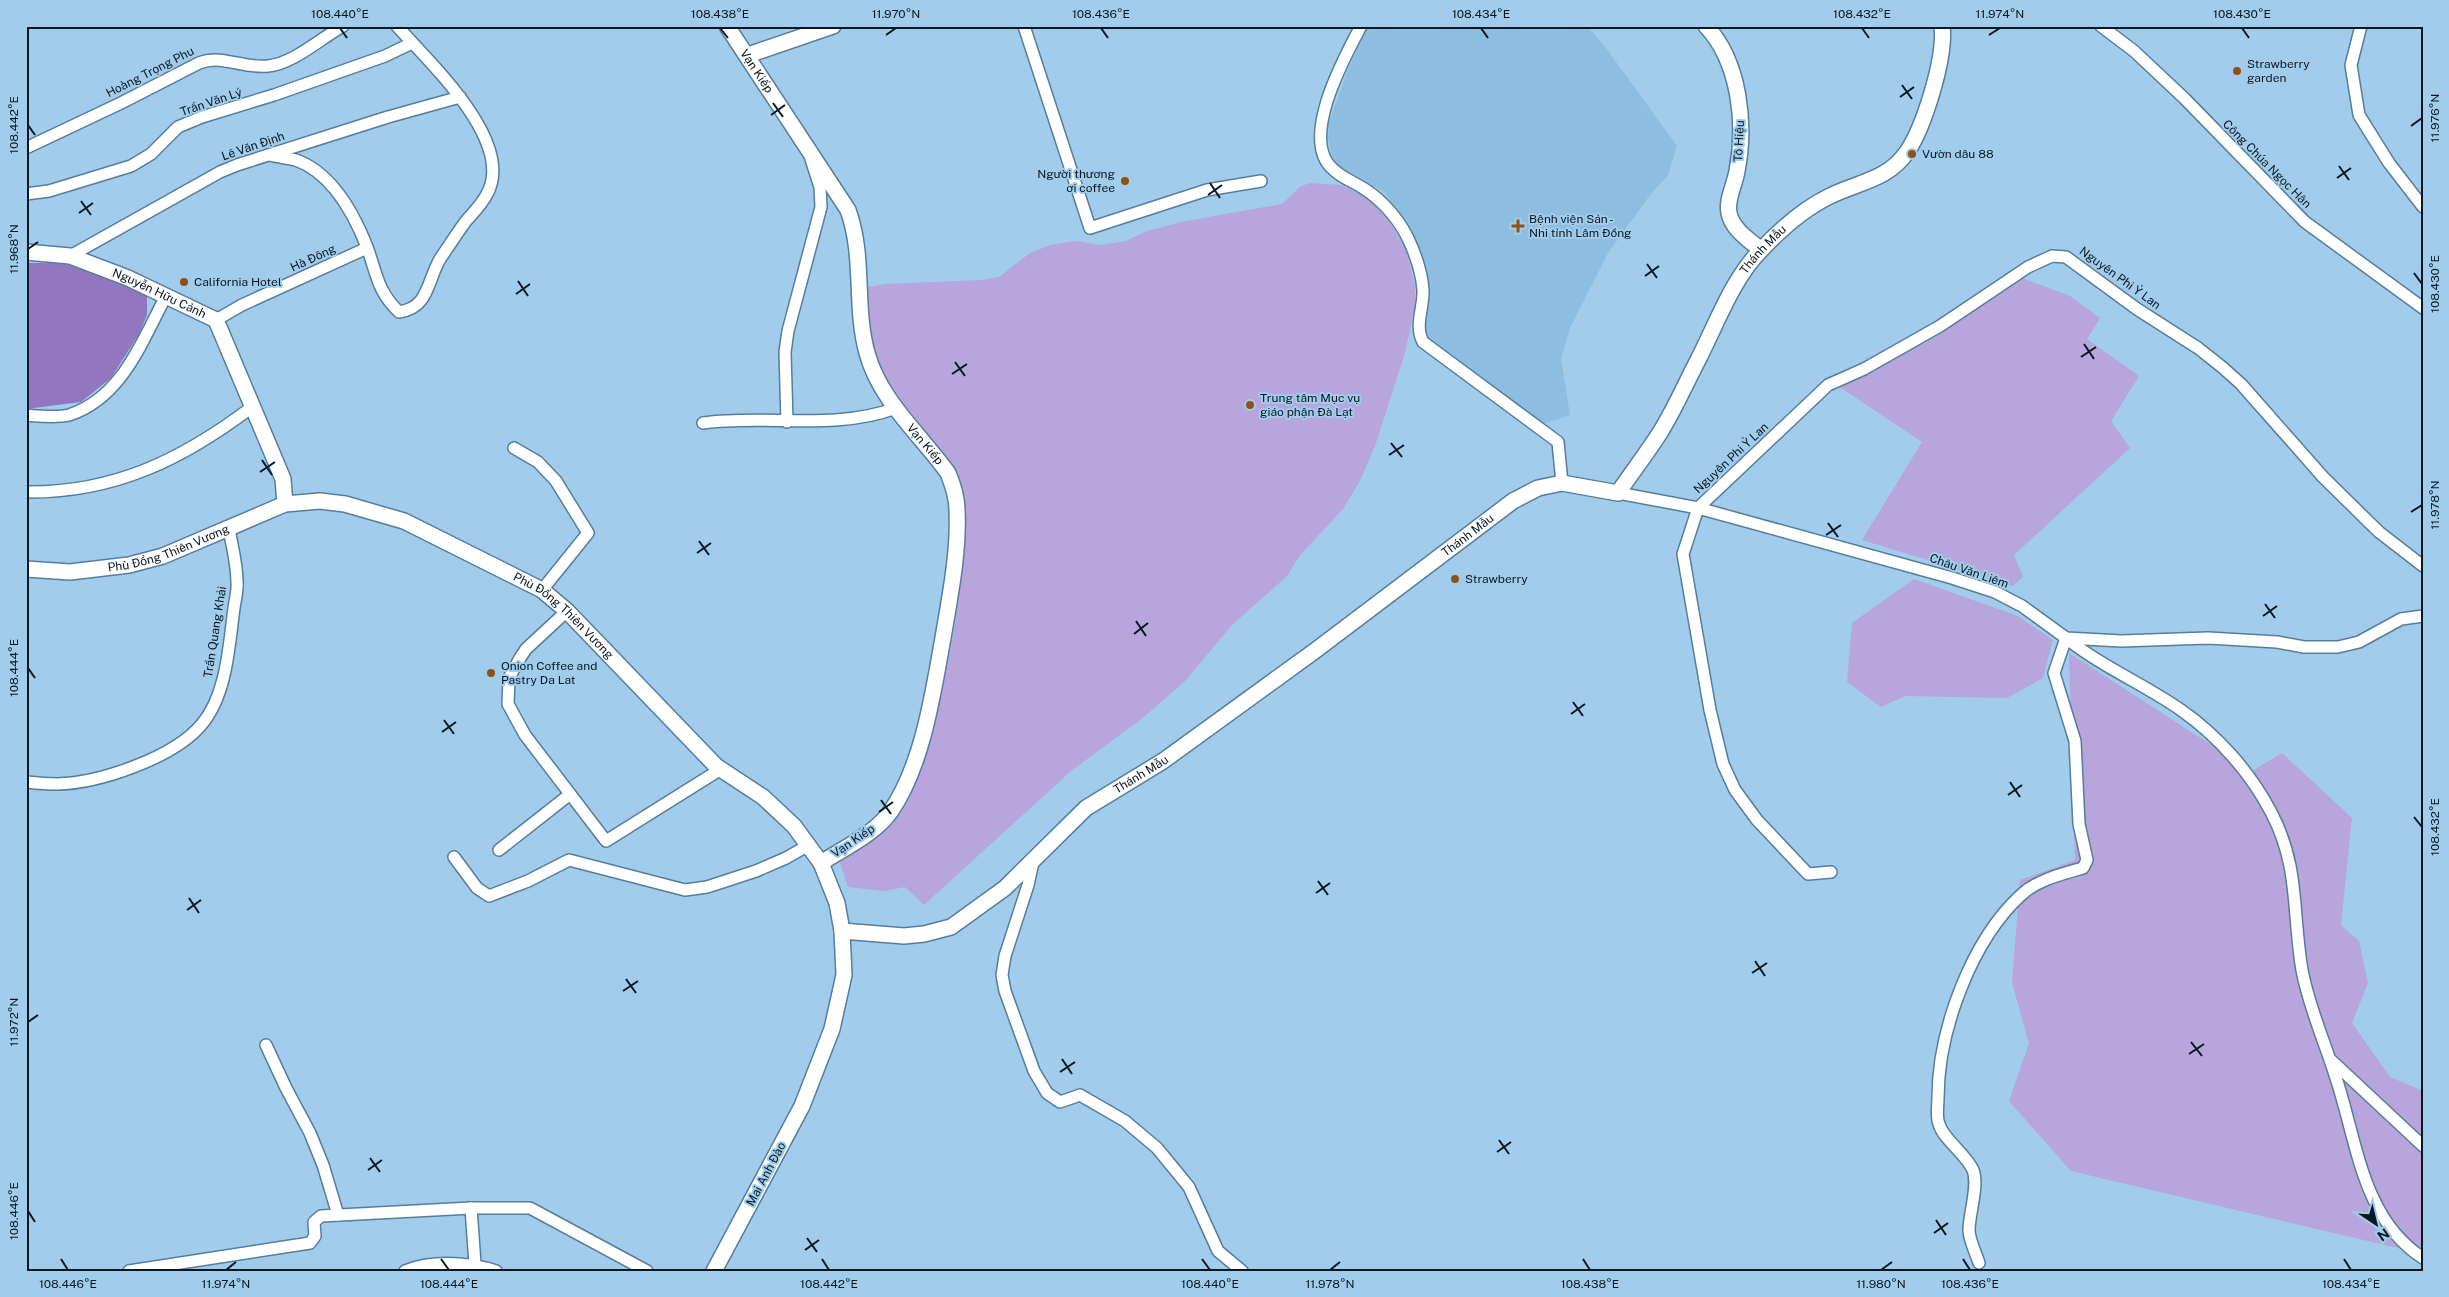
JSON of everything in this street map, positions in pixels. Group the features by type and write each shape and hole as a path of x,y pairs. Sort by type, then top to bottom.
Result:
{"main road":[{"name":"Vạn Kiếp","path":"727,26 841,196 853,222 859,261 861,316 867,354 880,383 896,408 940,463 953,486 958,508 953,578 934,687 920,741 904,788 882,821 821,863"},
{"path":"748,56 833,26"},
{"name":"Tô Hiệu","path":"1706,26 1717,40 1728,61 1740,111 1740,149 1728,211 1736,228 1761,250"},
{"name":"Thánh Mẫu","path":"842,931 904,936 924,934 951,927 989,902 1033,862 1086,808 1163,761 1332,638 1478,526 1514,501 1538,488 1562,483 1618,492 1662,428 1741,276 1761,250 1817,203 1884,175 1894,168 1908,152 1939,69 1944,42 1942,26"},
{"name":"Nguyễn Hữu Cảnh","path":"26,252 70,256 166,296 216,320 283,479 285,504"},
{"name":"Phù Đổng Thiên Vương","path":"26,568 70,572 129,565 163,556 285,504 320,501 345,504 404,520 542,590 568,611 720,769 763,797 794,826 821,863 832,886 842,931 844,975 832,1029 813,1076"},
{"name":"Mai Anh Đào","path":"714,1271 802,1106 813,1076"}],"street":[{"name":"Hoàng Trọng Phu","path":"26,148 209,59 220,59 258,67 280,64 344,26"},
{"path":"269,155 296,160 328,181 346,206 367,248 376,280 386,299 399,312 409,310 421,303 436,266 456,235 488,194 495,171 489,146 460,97 397,26"},
{"path":"1024,26 1090,228 1207,190 1262,181"},
{"path":"1361,26 1323,114 1320,132 1322,153 1327,164 1334,171 1374,194 1402,227 1411,244 1419,268 1423,289 1418,329 1423,342 1558,442 1562,483"},
{"name":"Công Chúa Ngọc Hân","path":"2101,26 2134,51 2185,99 2305,222 2423,308"},
{"path":"2361,26 2351,65 2359,115 2389,163 2423,206"},
{"name":"Trần Văn Lý","path":"26,194 49,191 131,166 151,154 178,127 385,56 412,43"},
{"name":"Lê Văn Định","path":"70,256 220,172 388,117 460,97"},
{"path":"787,422 786,345 821,207 820,187 808,148"},
{"name":"Hà Đông","path":"216,320 242,305 367,248"},
{"name":"Nguyên Phi Ỷ Lan","path":"1698,508 1828,385 1864,369 1940,326 2028,267 2047,258 2060,255 2066,256 2137,309 2198,348 2222,367 2241,384 2323,477 2379,532 2423,566"},
{"path":"26,415 67,415 93,403 111,390 132,360 166,296"},
{"path":"26,492 56,492 85,488 122,480 153,469 220,431 252,407"},
{"path":"703,423 738,420 787,422 836,420 896,408"},
{"path":"514,448 538,462 552,476 588,533 542,590"},
{"name":"Châu Văn Liêm","path":"1618,492 1698,508 1892,560 1979,587 2022,606 2085,653 2182,710 2208,732 2231,754 2270,811 2292,866 2306,988 2331,1060 2370,1193 2394,1234 2423,1258"},
{"path":"1698,508 1683,554 1710,710 1724,764 1735,790 1757,820 1808,874 1831,872"},
{"name":"Trần Quang Khải","path":"26,782 57,784 109,774 175,746 191,735 203,723 223,679 232,628 238,583 229,529"},
{"path":"568,611 526,649 520,658 509,678 508,704 525,735 606,841 720,769"},
{"path":"1979,1263 1969,1232 1974,1181 1972,1170 1939,1124 1938,1086 1943,1046 1953,1007 1973,964 2007,910 2022,894 2037,883 2083,868 2087,860 2080,824 2075,741 2054,673 2066,638 2121,641 2208,638 2277,642 2304,647 2338,647 2359,642 2401,619 2423,616"},
{"path":"499,850 569,795"},
{"path":"454,857 477,888 489,896 528,881 569,860 685,890 707,887 756,871 786,858 809,845"},
{"path":"1033,862 1028,885 1005,956 1002,975 1005,991 1034,1071 1047,1094 1060,1102 1080,1095 1126,1121 1157,1148 1189,1187 1218,1252 1242,1271"},
{"path":"266,1045 310,1133 323,1165 338,1215"},
{"path":"2331,1060 2423,1146"},
{"path":"471,1208 475,1264"},
{"path":"129,1271 310,1243 314,1236 316,1219 321,1216 471,1208 530,1208 647,1271"},
{"path":"405,1271 420,1264 445,1268 475,1264 496,1271"}],"shaded area":[{"name":"Bệnh viện Sản - Nhi tỉnh Lâm Đồng","path":"1367,26 1587,26 1606,48 1677,146 1668,175 1650,195 1608,253 1570,328 1561,359 1570,415 1543,424 1428,338 1425,329 1430,290 1427,272 1413,234 1385,193 1341,168 1333,160 1328,138 1329,123 1348,69"},
{"path":"1311,183 1341,185 1362,195 1389,220 1408,256 1415,287 1415,306 1405,353 1375,446 1360,481 1343,509 1300,555 1287,576 1232,625 1185,681 1144,717 1071,771 924,905 905,887 884,891 848,887 839,860 872,839 895,820 914,787 927,750 950,652 959,601 964,553 965,513 959,479 948,461 899,398 882,369 871,337 867,304 869,287 885,284 982,280 999,277 1030,253 1050,245 1076,241 1099,245 1126,241 1147,231 1186,221 1282,204 1301,186"},
{"path":"26,263 75,263 147,294 147,315 139,334 111,378 81,402 26,409"},
{"path":"2022,278 2070,296 2100,318 2087,339 2139,376 2111,421 2130,448 2014,555 2023,577 2013,586 1862,540 1922,442 1838,386 1935,338 1989,298"},
{"path":"1914,579 2018,616 2053,640 2043,678 2007,698 1905,696 1881,707 1847,682 1852,623"},
{"path":"2069,653 2252,771 2282,753 2352,818 2341,925 2359,941 2368,983 2352,1023 2390,1077 2423,1091 2423,1254 2071,1171 2009,1101 2029,1043 2012,983 2020,880 2075,860"}],"place":[{"name":"Strawberry garden","path":"2237,71"},
{"name":"Vườn dâu 88","path":"1912,154"},
{"name":"Người thương ơi coffee","path":"1125,181"},
{"name":"Bệnh viện Sản - Nhi tỉnh Lâm Đồng","path":"1518,226"},
{"name":"California Hotel","path":"184,282"},
{"name":"Trung tâm Mục vụ giáo phận Đà Lạt","path":"1250,405"},
{"name":"Strawberry","path":"1455,579"},
{"name":"Onion Coffee and Pastry Da Lat","path":"491,673"}]}
